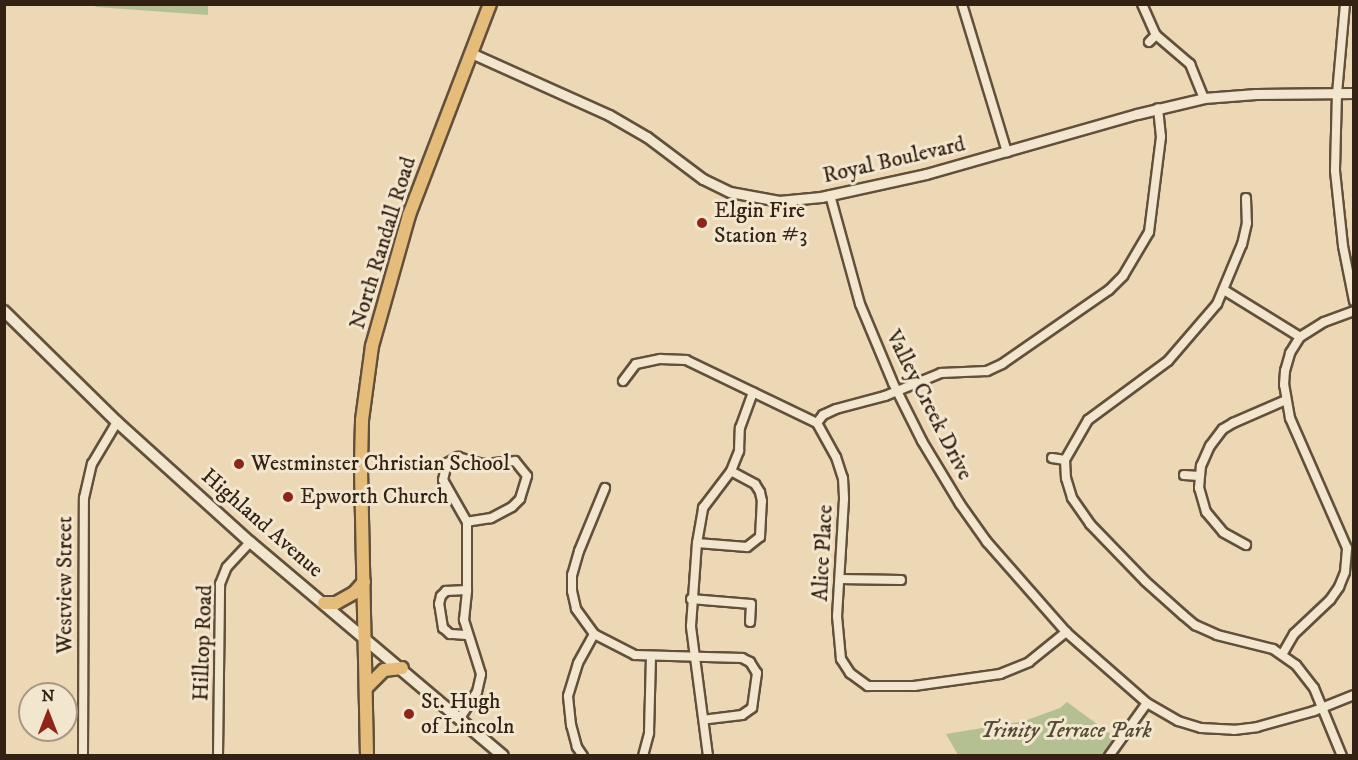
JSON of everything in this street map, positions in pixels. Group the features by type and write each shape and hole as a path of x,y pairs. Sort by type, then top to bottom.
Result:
{"main road":[{"name":"North Randall Road","path":"367,756 362,420 372,346 409,215 490,4"},
{"name":"Highland Avenue","path":"6,314 117,422 250,542 365,636 503,756"},
{"path":"324,603 336,603 354,593 364,582"},
{"path":"366,688 384,670 402,668"}],"street":[{"path":"962,4 1007,152"},
{"path":"1142,4 1156,35 1190,64 1204,98"},
{"path":"1345,4 1337,93 1335,171 1344,253 1353,301"},
{"path":"1149,42 1156,35"},
{"name":"Royal Boulevard","path":"471,53 609,115 647,137 703,178 730,192 752,198 779,201 830,195 926,174 1158,108 1204,98 1353,93"},
{"path":"623,381 636,364 660,359 686,360 817,423 823,415 836,409 897,391 941,373 987,371 1002,364 1109,290 1123,276 1149,232 1161,137 1158,108"},
{"name":"Valley Creek Drive","path":"830,195 860,304 897,391 922,441 960,504 1020,582 1066,632 1147,703 1178,721 1224,730 1246,730 1323,708 1353,695"},
{"path":"1245,198 1247,223 1242,244 1224,290 1204,322 1168,361 1088,420 1065,460 1069,489 1078,509 1120,556 1195,625 1217,635 1263,645 1283,653 1305,675 1323,708 1342,756"},
{"path":"1224,290 1300,337"},
{"path":"1283,653 1294,634 1339,587 1345,572 1347,548 1294,426 1286,400 1285,371 1290,353 1300,337 1324,322 1353,311"},
{"path":"708,756 691,599 697,543 703,508 731,471 739,451 746,407 753,392"},
{"path":"1246,545 1223,532 1206,512 1199,488 1199,476 1209,446 1223,429 1286,400"},
{"name":"Westview Street","path":"83,756 84,498 92,464 117,422"},
{"name":"Alice Place","path":"817,423 836,457 843,478 837,616 841,659 850,673 868,686 914,686 1000,674 1029,662 1066,632"},
{"path":"460,718 477,692 481,678 480,666 466,635 463,614 467,590 467,522 444,485 443,472 449,460 458,457 489,464 511,460 522,467 527,479 524,492 515,505 491,518 467,522"},
{"path":"1052,458 1065,460"},
{"path":"697,543 747,546 760,537 762,508 760,492 755,484 731,471"},
{"path":"1184,475 1199,476"},
{"path":"605,488 579,551 572,575 572,591 576,609 594,634 635,655 742,658 750,662 757,673 755,702 749,712 704,720"},
{"name":"Hilltop Road","path":"218,756 220,584 227,567 250,542"},
{"path":"840,579 901,580"},
{"path":"466,635 455,635 443,628 439,604 441,596 446,591 467,590"},
{"path":"691,599 751,604 750,622"},
{"path":"583,756 577,747 571,725 568,696 578,663 594,634"},
{"path":"644,756 649,733 651,657"},
{"path":"1109,756 1147,703"}],"green space":[{"path":"94,5 208,5 208,15 96,7"},
{"name":"Trinity Terrace Park","path":"1067,702 1116,738 1104,755 958,755 946,734 1024,721 1060,708"}],"place":[{"name":"Elgin Fire Station #3","path":"702,223"},
{"name":"Westminster Christian School","path":"239,464"},
{"name":"Epworth Church","path":"288,497"},
{"name":"St. Hugh of Lincoln","path":"409,714"}]}
